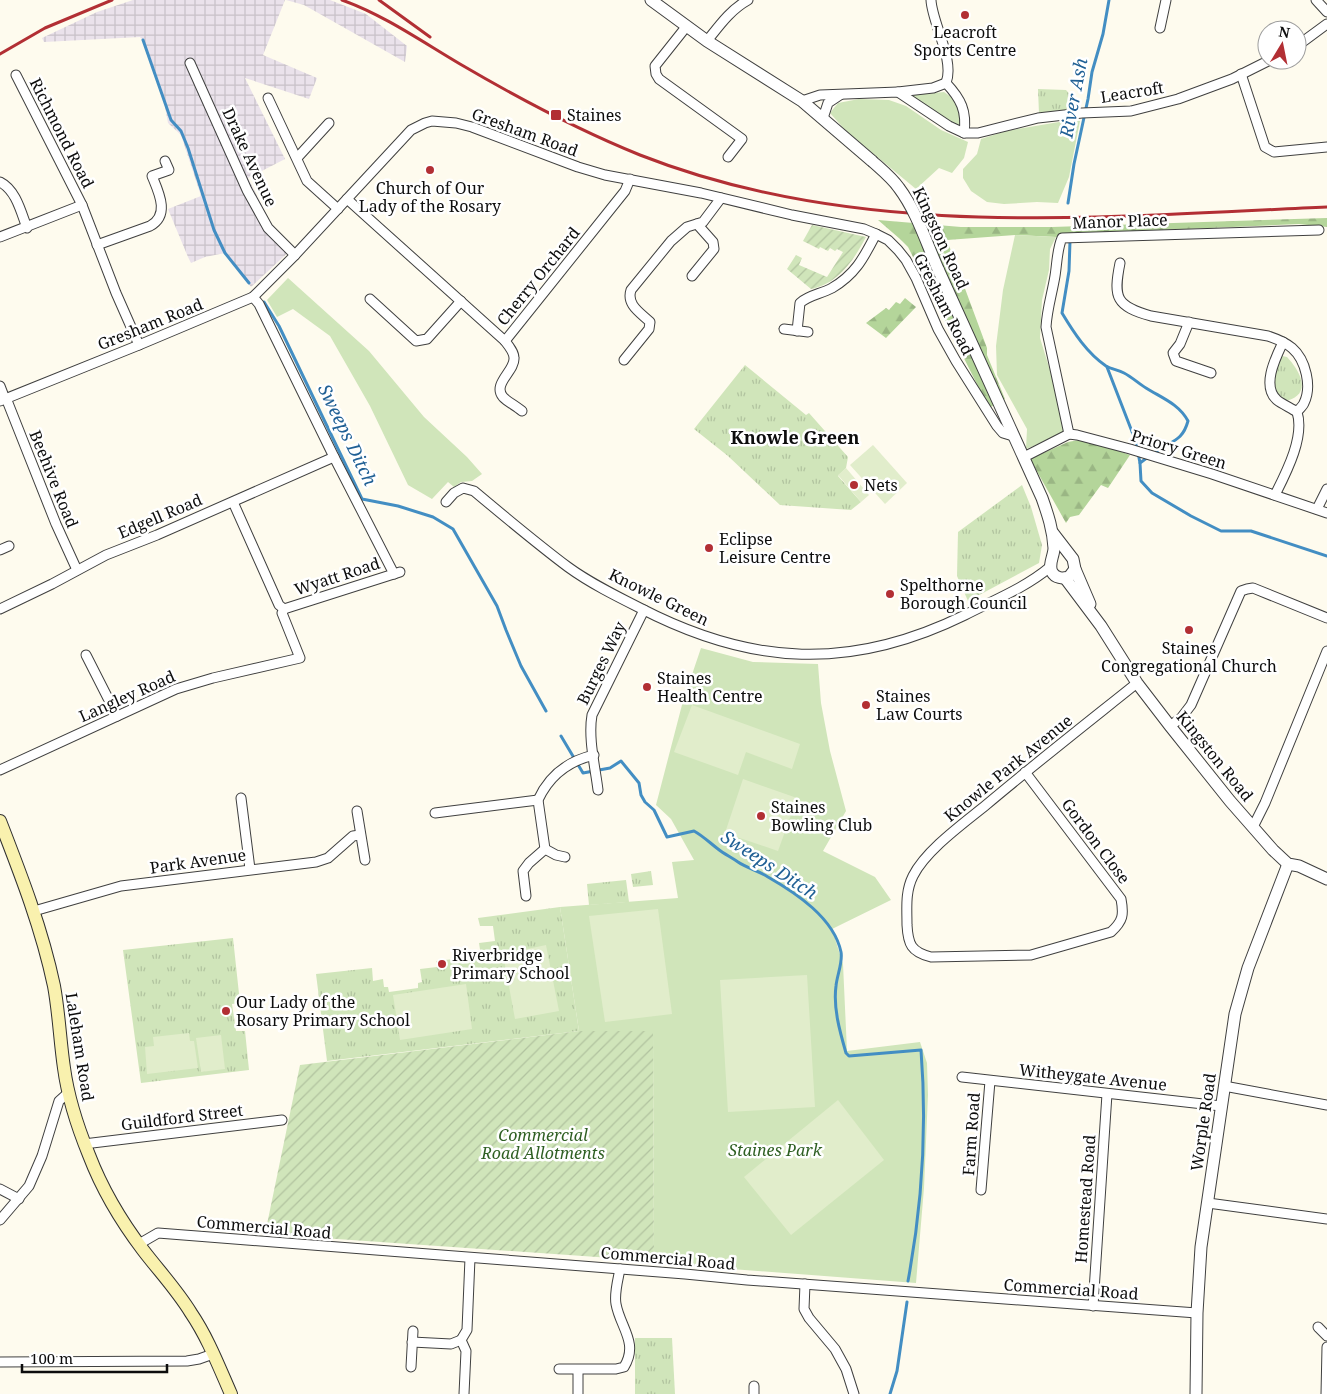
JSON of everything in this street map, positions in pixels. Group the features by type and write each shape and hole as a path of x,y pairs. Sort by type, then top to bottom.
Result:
{"main road":[{"name":"Laleham Road","path":"0,821 34,911 54,988 64,1069 84,1144 99,1180 112,1204 139,1244 169,1281 192,1314 231,1394"}],"street":[{"name":"Kingston Road","path":"651,0 707,42 802,101 886,173 900,189 915,216 1042,498 1053,533 1056,569 1101,626 1138,683 1170,726 1230,802 1288,864 1299,866 1327,879"},
{"path":"707,42 727,16 748,0"},
{"path":"931,0 931,7 942,38 948,76 946,83"},
{"path":"1160,28 1166,0"},
{"path":"1316,0 1327,12"},
{"path":"1307,39 1327,24"},
{"path":"686,27 655,66 656,74 659,79 742,139 728,157"},
{"name":"Drake Avenue","path":"190,63 247,190 268,228 295,255"},
{"name":"Leacroft","path":"964,133 978,133 1038,118 1131,110 1178,100 1257,66"},
{"path":"1241,74 1265,147 1274,152 1327,146"},
{"name":"Richmond Road","path":"16,75 82,205 139,345"},
{"path":"802,101 820,96 898,92 932,88 946,83"},
{"path":"898,92 949,126 964,133 966,120 962,103 946,83"},
{"path":"823,118 828,103 840,95"},
{"path":"268,98 307,181 338,209"},
{"name":"Gresham Road","path":"4,399 253,297 295,255 411,130 432,121 472,127 604,175 864,229 876,234 893,245 906,260 938,329 956,361 997,426 1003,433 1013,436"},
{"path":"297,158 329,123"},
{"path":"97,245 150,226 156,221 161,212 162,202 152,176 169,170 165,162"},
{"name":"Cherry Orchard","path":"347,199 505,341 625,191 630,179"},
{"path":"0,182 7,186 18,202 27,228"},
{"path":"624,360 650,329 650,322 631,303 629,296 632,290 671,241 687,227 703,222 721,198"},
{"name":"Richmond Road","path":"0,237 82,205"},
{"path":"692,276 714,249 713,242 697,224"},
{"name":"Manor Place","path":"1069,434 1046,327 1047,309 1055,278 1059,243 1062,238 1319,230"},
{"path":"797,331 800,304 806,298 830,289 844,280 862,262 876,234"},
{"path":"1120,263 1116,290 1118,297 1125,306 1134,311 1151,316 1268,336 1293,349 1299,356 1306,373 1306,395 1304,403 1297,412"},
{"path":"253,297 263,312 334,457"},
{"path":"370,299 416,341 427,339 461,301"},
{"path":"1189,322 1174,353 1176,361 1211,373"},
{"path":"784,329 808,332"},
{"path":"505,341 515,360 514,365 502,383 500,392 502,397 522,411"},
{"path":"1275,495 1293,457 1300,421 1297,412 1276,399 1271,391 1270,380 1274,362 1282,342"},
{"name":"Beehive Road","path":"0,386 48,506 77,570"},
{"path":"1024,457 1069,434"},
{"name":"Priory Green","path":"1069,434 1157,457 1327,513"},
{"name":"Edgell Road","path":"0,609 106,555 157,535 334,457"},
{"name":"Wyatt Road","path":"284,609 397,573 334,457"},
{"name":"Knowle Green","path":"446,502 454,493 463,488 474,491 570,568 644,610 686,629 741,648 788,654 853,652 878,647 930,631 1056,569"},
{"path":"1317,509 1327,489"},
{"name":"Wyatt Road","path":"233,502 279,605 284,609"},
{"name":"Kingston Road","path":"1053,533 1073,560 1084,591 1101,626"},
{"path":"0,550 9,546"},
{"path":"1069,555 1061,554 1056,569 1073,574 1075,569"},
{"path":"1170,726 1181,718 1191,705 1241,591 1253,588 1327,618"},
{"name":"Wyatt Road","path":"284,609 282,613 300,658"},
{"name":"Burges Way","path":"598,786 591,723 592,715 644,610"},
{"path":"1254,828 1327,651"},
{"path":"86,655 117,716"},
{"name":"Langley Road","path":"0,770 176,688 300,658"},
{"name":"Knowle Park Avenue","path":"909,886 913,875 942,840 1138,683"},
{"path":"545,849 538,800 552,778 569,763 594,755"},
{"name":"Gordon Close","path":"909,886 907,897 908,933 911,948 919,954 931,957 1031,955 1111,932 1116,928 1120,924 1123,912 1121,899 1025,772"},
{"path":"241,798 250,870"},
{"path":"435,813 538,800"},
{"path":"357,811 365,860"},
{"name":"Park Avenue","path":"34,911 121,886 316,862 328,858 353,836 360,835"},
{"path":"545,849 565,857"},
{"path":"526,896 523,871 545,849"},
{"name":"Worple Road","path":"1196,1394 1201,1247 1235,1014 1248,968 1288,864"},
{"name":"Witheygate Avenue","path":"962,1077 1221,1106"},
{"name":"Farm Road","path":"981,1190 990,1081"},
{"path":"1224,1086 1327,1105"},
{"path":"0,1220 29,1186 42,1156 59,1101 69,1092"},
{"name":"Homestead Road","path":"1093,1306 1108,1094"},
{"name":"Guildford Street","path":"84,1144 282,1120"},
{"path":"0,1189 19,1199"},
{"path":"1208,1203 1327,1219"},
{"name":"Commercial Road","path":"139,1244 158,1233 1198,1313"},
{"path":"412,1342 451,1344 461,1340 466,1330 470,1258"},
{"path":"560,1369 578,1370 624,1367 628,1361 630,1350 628,1334 617,1311 615,1301 620,1269"},
{"path":"805,1284 804,1309 809,1318 835,1349 846,1369 854,1394"},
{"path":"1318,1327 1327,1336"},
{"path":"411,1367 413,1331"},
{"path":"461,1340 466,1351 464,1394"},
{"path":"1326,1394 1327,1347"},
{"path":"0,1362 187,1361 213,1354"},
{"path":"578,1370 578,1394"}],"shaded area":[{"path":"133,0 285,0 263,55 317,78 309,99 245,78 285,159 248,178 274,229 289,245 294,247 251,287 225,253 205,257 191,263 188,257 168,209 201,196 181,135 168,123 162,90 145,43 140,37 44,42 42,38 97,12"},
{"path":"286,0 330,0 366,14 407,46 405,62 304,5"}],"green space":[{"path":"1038,89 1066,90 1074,104 1068,111 1061,113 1039,114"},
{"path":"944,92 954,99 959,110 961,127 946,121 914,100 913,95"},
{"path":"859,99 889,100 906,106 941,130 968,142 964,158 952,173 939,168 916,189 846,131 830,113 838,103"},
{"path":"1065,121 1080,121 1069,177 1058,203 1004,204 987,202 971,191 963,178 963,169 977,154 981,139 1006,131"},
{"path":"1327,218 1327,227 1299,224 1073,234 1056,237 1015,235 947,240 987,348 987,355 1005,399 989,408 908,247 878,220 961,227 1052,227"},
{"path":"812,225 866,237 844,270 829,282 811,289 787,269 796,255 802,258 799,265 827,277 843,252 830,248 828,251 820,247 819,249 803,241"},
{"path":"1015,235 1056,237 1050,249 1049,270 1042,300 1040,338 1066,433 1026,449 1027,429 997,375 996,346 1003,290"},
{"path":"288,278 369,351 424,417 467,457 482,474 472,481 461,482 454,487 448,482 432,499 408,485 370,406 330,336 293,309 277,317 267,300"},
{"path":"905,298 916,307 886,338 866,323 886,308 889,310 896,302 900,304"},
{"path":"1282,356 1287,357 1292,363 1302,382 1302,388 1299,393 1294,398 1286,401 1273,391 1274,373"},
{"path":"745,365 806,415 809,413 848,457 846,468 838,476 861,502 851,510 780,505 728,456 694,429"},
{"path":"1084,439 1130,455 1108,488 1101,485 1079,515 1070,517 1066,523 1030,459 1068,442"},
{"path":"873,445 907,483 885,504 850,465"},
{"name":"Nets","path":"846,468 869,495 861,502 838,475"},
{"path":"1022,485 1031,507 1042,545 1039,563 968,601 957,576 958,532"},
{"name":"Staines Park","path":"701,648 753,662 818,664 821,703 830,751 846,811 823,851 875,877 891,900 832,929 843,964 847,1051 920,1042 927,1063 928,1095 924,1188 916,1283 654,1263 653,1031 579,1031 560,907 678,898 672,862 694,860 671,819 656,805 683,701"},
{"path":"692,705 800,744 792,769 746,752 738,775 674,752"},
{"name":"Staines Bowling Club","path":"743,779 797,798 778,851 725,833"},
{"path":"651,871 653,885 633,887 631,874"},
{"path":"626,880 629,902 589,905 587,884"},
{"path":"560,907 579,1031 327,1061 316,974 372,968 373,981 383,979 384,987 388,987 389,992 418,988 418,983 422,982 420,969 437,967 436,961 481,956 479,943 495,941 493,926 480,926 478,918"},
{"path":"658,909 672,1014 605,1022 589,916"},
{"path":"233,938 240,1003 232,1004 236,1031 245,1031 249,1070 141,1083 123,950"},
{"path":"546,945 559,1011 515,1019 503,954"},
{"path":"807,975 815,1107 728,1112 720,980"},
{"path":"466,984 472,1029 400,1040 393,995"},
{"name":"Commercial Road Allotments","path":"579,1031 653,1031 654,1261 265,1234 300,1065"},
{"path":"189,1033 190,1041 194,1041 198,1068 147,1074 145,1047 154,1046 153,1037"},
{"path":"221,1035 225,1069 201,1072 196,1038"},
{"path":"838,1100 884,1160 791,1235 744,1177"},
{"path":"635,1338 672,1338 675,1394 635,1394"}],"waterway":[{"name":"River Ash","path":"1068,203 1092,72 1103,34 1109,0"},
{"name":"Sweeps Ditch","path":"143,40 171,120 181,131 188,148 214,230 225,253 249,283"},
{"name":"River Ash","path":"1070,241 1069,271 1062,313 1071,328 1099,361 1108,367 1122,372 1170,402 1180,410 1188,421 1184,432 1178,438 1140,463 1141,481 1152,493 1221,531 1251,531 1327,556"},
{"name":"Sweeps Ditch","path":"264,302 279,326 362,499 398,506 433,517 453,529 497,606 521,666 546,711"},
{"name":"River Ash","path":"1107,367 1136,442 1140,463"},
{"name":"Sweeps Ditch","path":"561,736 583,773 610,768 621,761 639,783 641,795 645,802 654,810 667,837 694,831 720,851 764,875 802,899 822,918 831,928 841,952 835,1003 841,1037 846,1053 849,1056 921,1050 923,1079 922,1166 917,1224 908,1281"},
{"path":"890,1394 897,1371 907,1302"}],"railway":[{"path":"0,54 45,28 112,0"},
{"path":"342,0 388,21 526,101 571,124 640,155 723,182 807,201 893,212 980,217 1067,218 1327,207"},
{"path":"379,0 430,37"}],"place":[{"name":"Leacroft Sports Centre","path":"965,15"},
{"name":"Staines","path":"556,115"},
{"name":"Church of Our Lady of the Rosary","path":"430,170"},
{"name":"Nets","path":"854,485"},
{"name":"Eclipse Leisure Centre","path":"709,548"},
{"name":"Spelthorne Borough Council","path":"890,594"},
{"name":"Staines Congregational Church","path":"1189,630"},
{"name":"Staines Health Centre","path":"647,687"},
{"name":"Staines Law Courts","path":"866,705"},
{"name":"Staines Bowling Club","path":"761,816"},
{"name":"Riverbridge Primary School","path":"442,964"},
{"name":"Our Lady of the Rosary Primary School","path":"226,1011"}],"district":[{"name":"Knowle Green","path":"795,438"}]}
